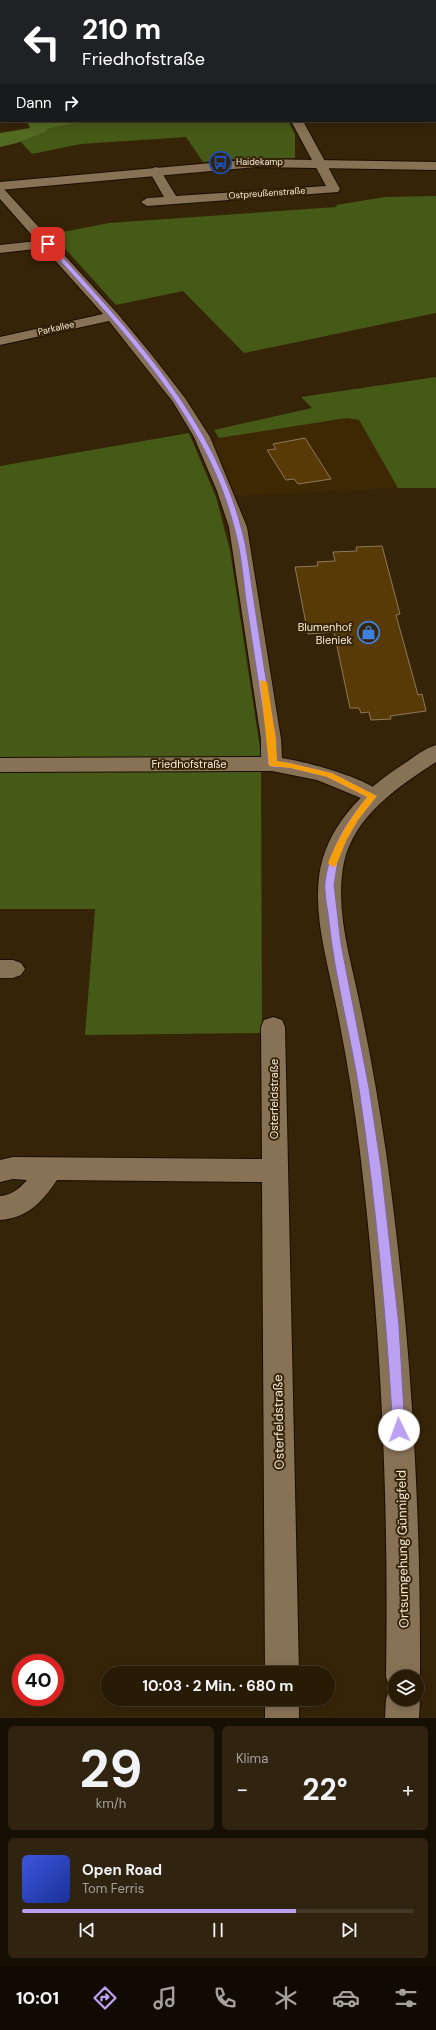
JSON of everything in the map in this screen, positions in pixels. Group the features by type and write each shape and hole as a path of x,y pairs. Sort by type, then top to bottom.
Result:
{"street":[{"path":"298,122 321,164"},
{"path":"0,186 256,163 436,166"},
{"name":"Ostpreußenstraße","path":"147,202 171,199 334,189 321,164"},
{"path":"155,171 171,199"},
{"path":"0,192 112,316 180,401 202,437 228,497 238,527 272,739 272,764"},
{"path":"0,249 48,244"},
{"name":"Parkallee","path":"0,341 112,316"},
{"name":"Ortsumgehung Günnigfeld","path":"403,1670 402,1528 394,1339 388,1272 366,1102 338,958 329,885 333,860 341,841 354,818 373,796 436,752"},
{"name":"Friedhofstraße","path":"0,765 272,764 295,766 329,775 373,796"},
{"name":"Osterfeldstraße","path":"273,1027 273,1171 282,1666"},
{"path":"0,1171 12,1168 273,1171"},
{"path":"0,1208 7,1209 22,1204 36,1189 49,1169"},
{"path":"282,1706 282,1718"},
{"path":"402,1718 403,1706"}],"shaded area":[{"path":"347,418 359,420 398,488 231,496 208,446 219,438"}],"green space":[{"path":"27,122 83,122 47,129 48,131 17,143 0,147 0,133 30,128"},
{"path":"83,122 289,122 295,134 295,158 241,158 203,162 186,137 81,144 32,154 20,141 48,131 47,129"},
{"path":"436,196 436,313 244,353 183,291 116,305 52,234 109,223 337,207 336,205 385,197"},
{"path":"436,377 436,488 398,488 359,420 347,418 219,438 214,430 312,408 301,397"},
{"path":"189,433 216,497 230,550 261,755 262,1033 85,1035 95,909 0,909 0,466"}],"building":[{"path":"305,438 331,479 298,484 294,479 286,480 267,450 276,449 273,444"},
{"name":"Blumenhof Bieniek","path":"382,546 400,614 396,615 418,695 422,694 426,711 390,716 391,719 371,720 369,712 361,713 359,708 350,708 334,632 308,634 295,567 318,566 317,562 335,561 333,552 357,551 356,547"}],"slow traffic":[{"path":"263,682 272,739 272,764 290,766 329,775 373,796 354,818 341,841 333,863"}],"place":[{"name":"Haidekamp","path":"220,162"},
{"name":"Blumenhof Bieniek","path":"368,633"}],"route":[{"path":"48,244 146,357 180,401 202,437 225,491 238,527 272,739 272,764 290,766 329,775 373,796 354,818 341,841 333,860 329,885 338,958 352,1020 364,1088 375,1167 393,1326 399,1430"}]}
